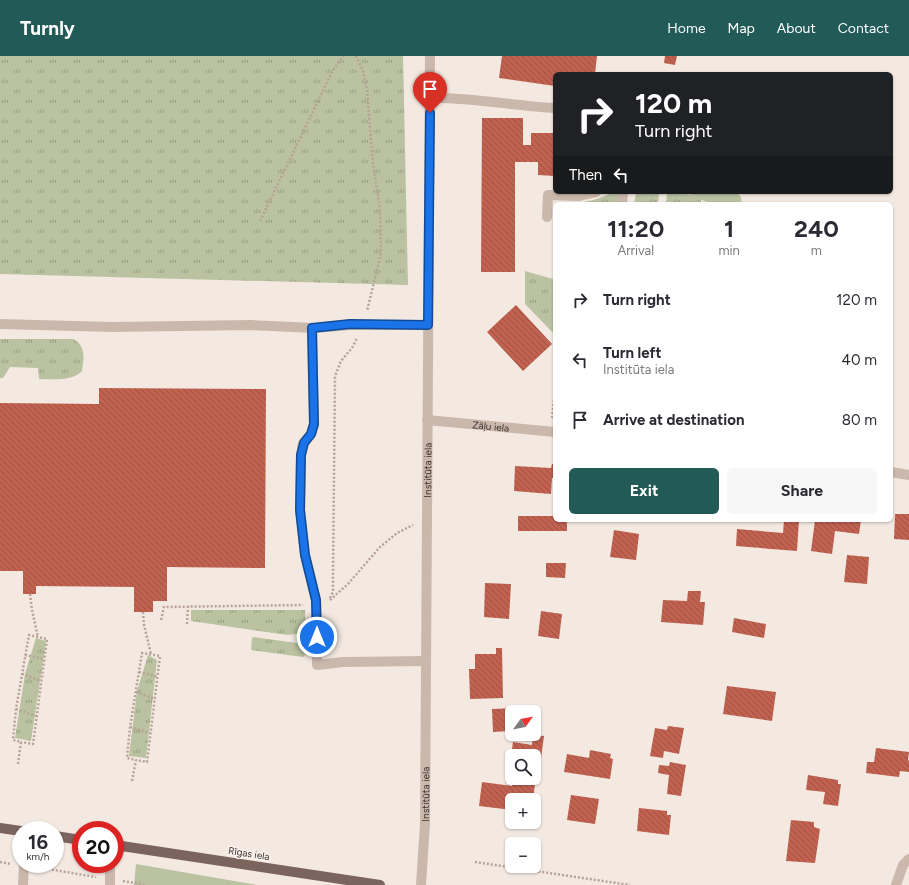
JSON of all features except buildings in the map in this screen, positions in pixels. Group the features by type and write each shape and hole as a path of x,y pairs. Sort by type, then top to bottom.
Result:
{"main road":[{"path":"0,828 12,830"},
{"name":"Rīgas iela","path":"124,846 380,885"}],"street":[{"name":"Institūta iela","path":"421,885 425,824 430,56"},
{"path":"430,98 473,99 553,108"},
{"path":"547,217 548,196 578,196 587,194"},
{"path":"0,324 112,327 251,325 312,328 350,324 428,325"},
{"path":"312,328 314,424 311,434 304,443 301,455 300,510 305,555 316,600 317,665 343,662 426,661"},
{"name":"Zāļu iela","path":"427,420 553,432"},
{"path":"893,472 909,475"},
{"path":"896,885 903,865 909,859"},
{"path":"23,885 24,873"}],"path":[{"path":"260,221 332,72 343,56"},
{"path":"330,601 348,584 380,546 397,533 427,521"},
{"path":"30,594 38,637"},
{"path":"162,620 164,607 308,605"},
{"path":"187,624 188,606"},
{"path":"143,612 144,625 151,654"},
{"path":"29,635 38,637 47,639 32,744 13,740 16,709 29,635"},
{"path":"142,653 151,654 160,656 146,762 127,758 130,727 142,653"},
{"path":"25,654 44,659"},
{"path":"139,672 158,677"},
{"path":"22,674 41,681"},
{"path":"136,692 155,699"},
{"path":"16,709 36,716"},
{"path":"130,727 150,733"},
{"path":"18,764 22,742"},
{"path":"132,781 136,760"},
{"path":"0,862 12,864"},
{"path":"475,862 630,885"},
{"path":"64,873 110,882 146,885"}],"green space":[{"path":"0,56 403,56 408,285 0,274"},
{"path":"610,194 619,194 618,202 583,202 589,201"},
{"path":"636,194 659,194 658,202 634,202"},
{"path":"667,194 686,194 701,199 701,202 666,202"},
{"path":"688,194 738,194 741,197 742,202 706,202"},
{"path":"525,271 553,279 553,333 525,304"},
{"path":"0,339 73,339 82,349 82,371 78,375 68,378 39,379 38,368 10,367 3,378 0,378"},
{"path":"191,610 305,610 306,631 303,633 287,635 191,621"},
{"path":"254,637 310,645 309,651 303,657 251,650 252,638"},
{"path":"36,638 46,641 31,741 15,738 25,674"},
{"path":"148,655 157,660 146,758 129,756 137,691"},
{"path":"136,864 257,885 134,885"}],"route":[{"path":"317,637 316,600 305,555 300,510 301,455 304,443 311,434 314,424 312,328 350,324 428,325 430,113"}]}
